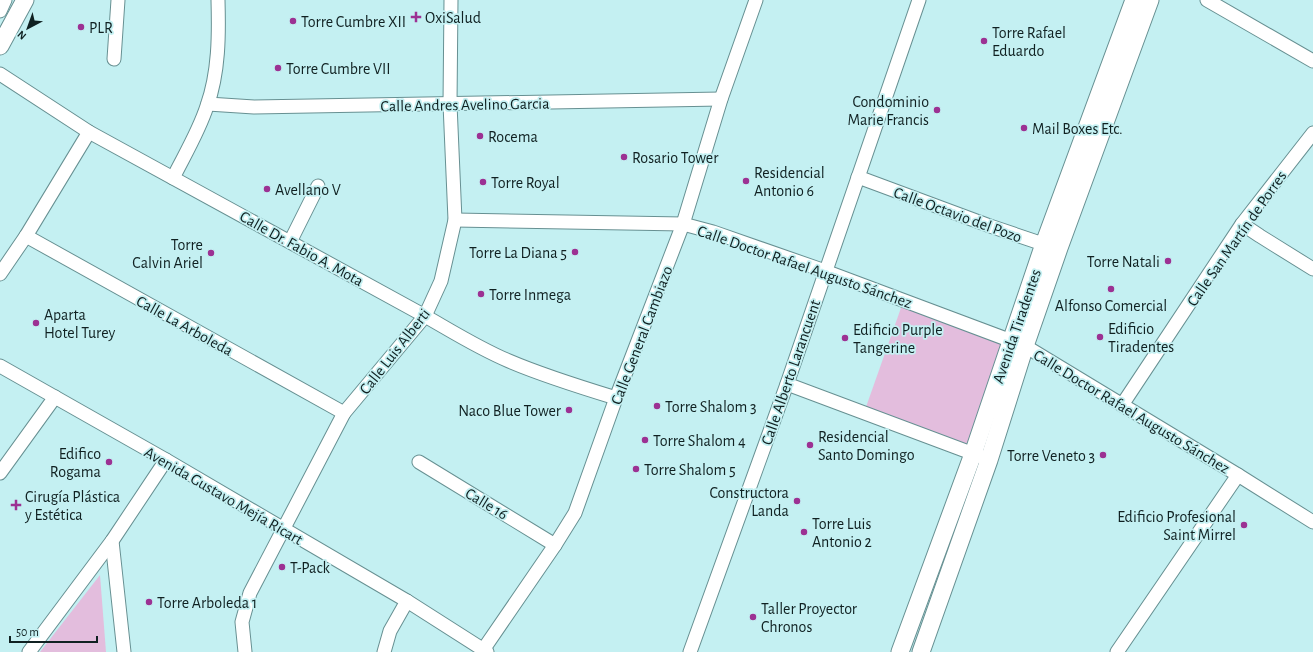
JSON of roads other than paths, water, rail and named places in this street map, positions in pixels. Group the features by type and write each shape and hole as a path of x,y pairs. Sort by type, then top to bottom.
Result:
{"main road":[{"path":"0,46 25,0"},
{"name":"Avenida Tiradentes","path":"900,652 973,454 1018,343 1134,0"},
{"name":"Avenida Tiradentes","path":"1051,246 1150,0"},
{"name":"Avenida Tiradentes","path":"921,652 989,460 1018,343"}],"street":[{"path":"0,11 6,0"},
{"path":"114,59 118,0"},
{"path":"173,178 208,104 218,54 218,0"},
{"name":"Calle Luis Alberti","path":"245,652 242,622 250,593 283,529 344,414 425,316 441,281 455,220 450,104 452,0"},
{"name":"Calle General Cambiazo","path":"485,651 575,513 616,398 683,224 721,99 756,0"},
{"name":"Calle Alberto Larancuent","path":"690,652 787,384 919,0"},
{"path":"1206,0 1313,61"},
{"name":"Calle Dr. Fabio A. Mota","path":"0,74 89,132 470,342 547,376 616,398"},
{"name":"Calle Andres Avelino Garcia","path":"208,104 254,107 721,99"},
{"path":"0,274 26,236 89,132"},
{"name":"Calle San Martín de Porres","path":"1122,405 1242,224 1313,133"},
{"name":"Calle Octavio del Pozo","path":"858,177 1051,246"},
{"path":"290,242 318,186"},
{"name":"Calle Doctor Rafael Augusto Sánchez","path":"455,220 683,224 712,232 825,271 1018,343 1238,475 1313,522"},
{"path":"1242,224 1313,269"},
{"name":"Calle La Arboleda","path":"26,236 344,414"},
{"name":"Avenida Gustavo Mejía Ricart","path":"0,366 166,460 407,601 485,651"},
{"path":"787,384 989,460"},
{"path":"0,473 55,397"},
{"path":"29,652 112,541 166,460"},
{"name":"Calle 16","path":"419,462 555,545"},
{"path":"1117,652 1238,475"},
{"path":"112,541 124,652"},
{"path":"384,652 390,631 407,601"}],"place":[{"name":"OxiSalud","path":"416,17"},
{"name":"Torre Cumbre XII","path":"293,21"},
{"name":"PLR","path":"81,27"},
{"name":"Torre Rafael Eduardo","path":"984,41"},
{"name":"Torre Cumbre VII","path":"278,68"},
{"name":"Condominio Marie Francis","path":"937,110"},
{"name":"Mail Boxes Etc.","path":"1024,128"},
{"name":"Rocema","path":"480,136"},
{"name":"Rosario Tower","path":"624,157"},
{"name":"Residencial Antonio 6","path":"746,181"},
{"name":"Torre Royal","path":"483,182"},
{"name":"Avellano V","path":"267,189"},
{"name":"Torre La Diana 5","path":"575,252"},
{"name":"Torre Calvin Ariel","path":"211,253"},
{"name":"Torre Natali","path":"1168,261"},
{"name":"Alfonso Comercial","path":"1111,289"},
{"name":"Torre Inmega","path":"481,294"},
{"name":"Aparta Hotel Turey","path":"36,323"},
{"name":"Edificio Tiradentes","path":"1100,337"},
{"name":"Edificio Purple Tangerine","path":"845,338"},
{"name":"Torre Shalom 3","path":"657,406"},
{"name":"Naco Blue Tower","path":"569,410"},
{"name":"Torre Shalom 4","path":"645,440"},
{"name":"Residencial Santo Domingo","path":"810,445"},
{"name":"Torre Veneto 3","path":"1103,455"},
{"name":"Edifico Rogama","path":"109,462"},
{"name":"Torre Shalom 5","path":"636,469"},
{"name":"Constructora Landa","path":"797,501"},
{"name":"Cirugía Plástica y Estética","path":"16,505"},
{"name":"Edificio Profesional Saint Mirrel","path":"1244,525"},
{"name":"Torre Luis Antonio 2","path":"804,532"},
{"name":"T-Pack","path":"282,567"},
{"name":"Torre Arboleda 1","path":"149,602"},
{"name":"Taller Proyector Chronos","path":"753,617"}]}
